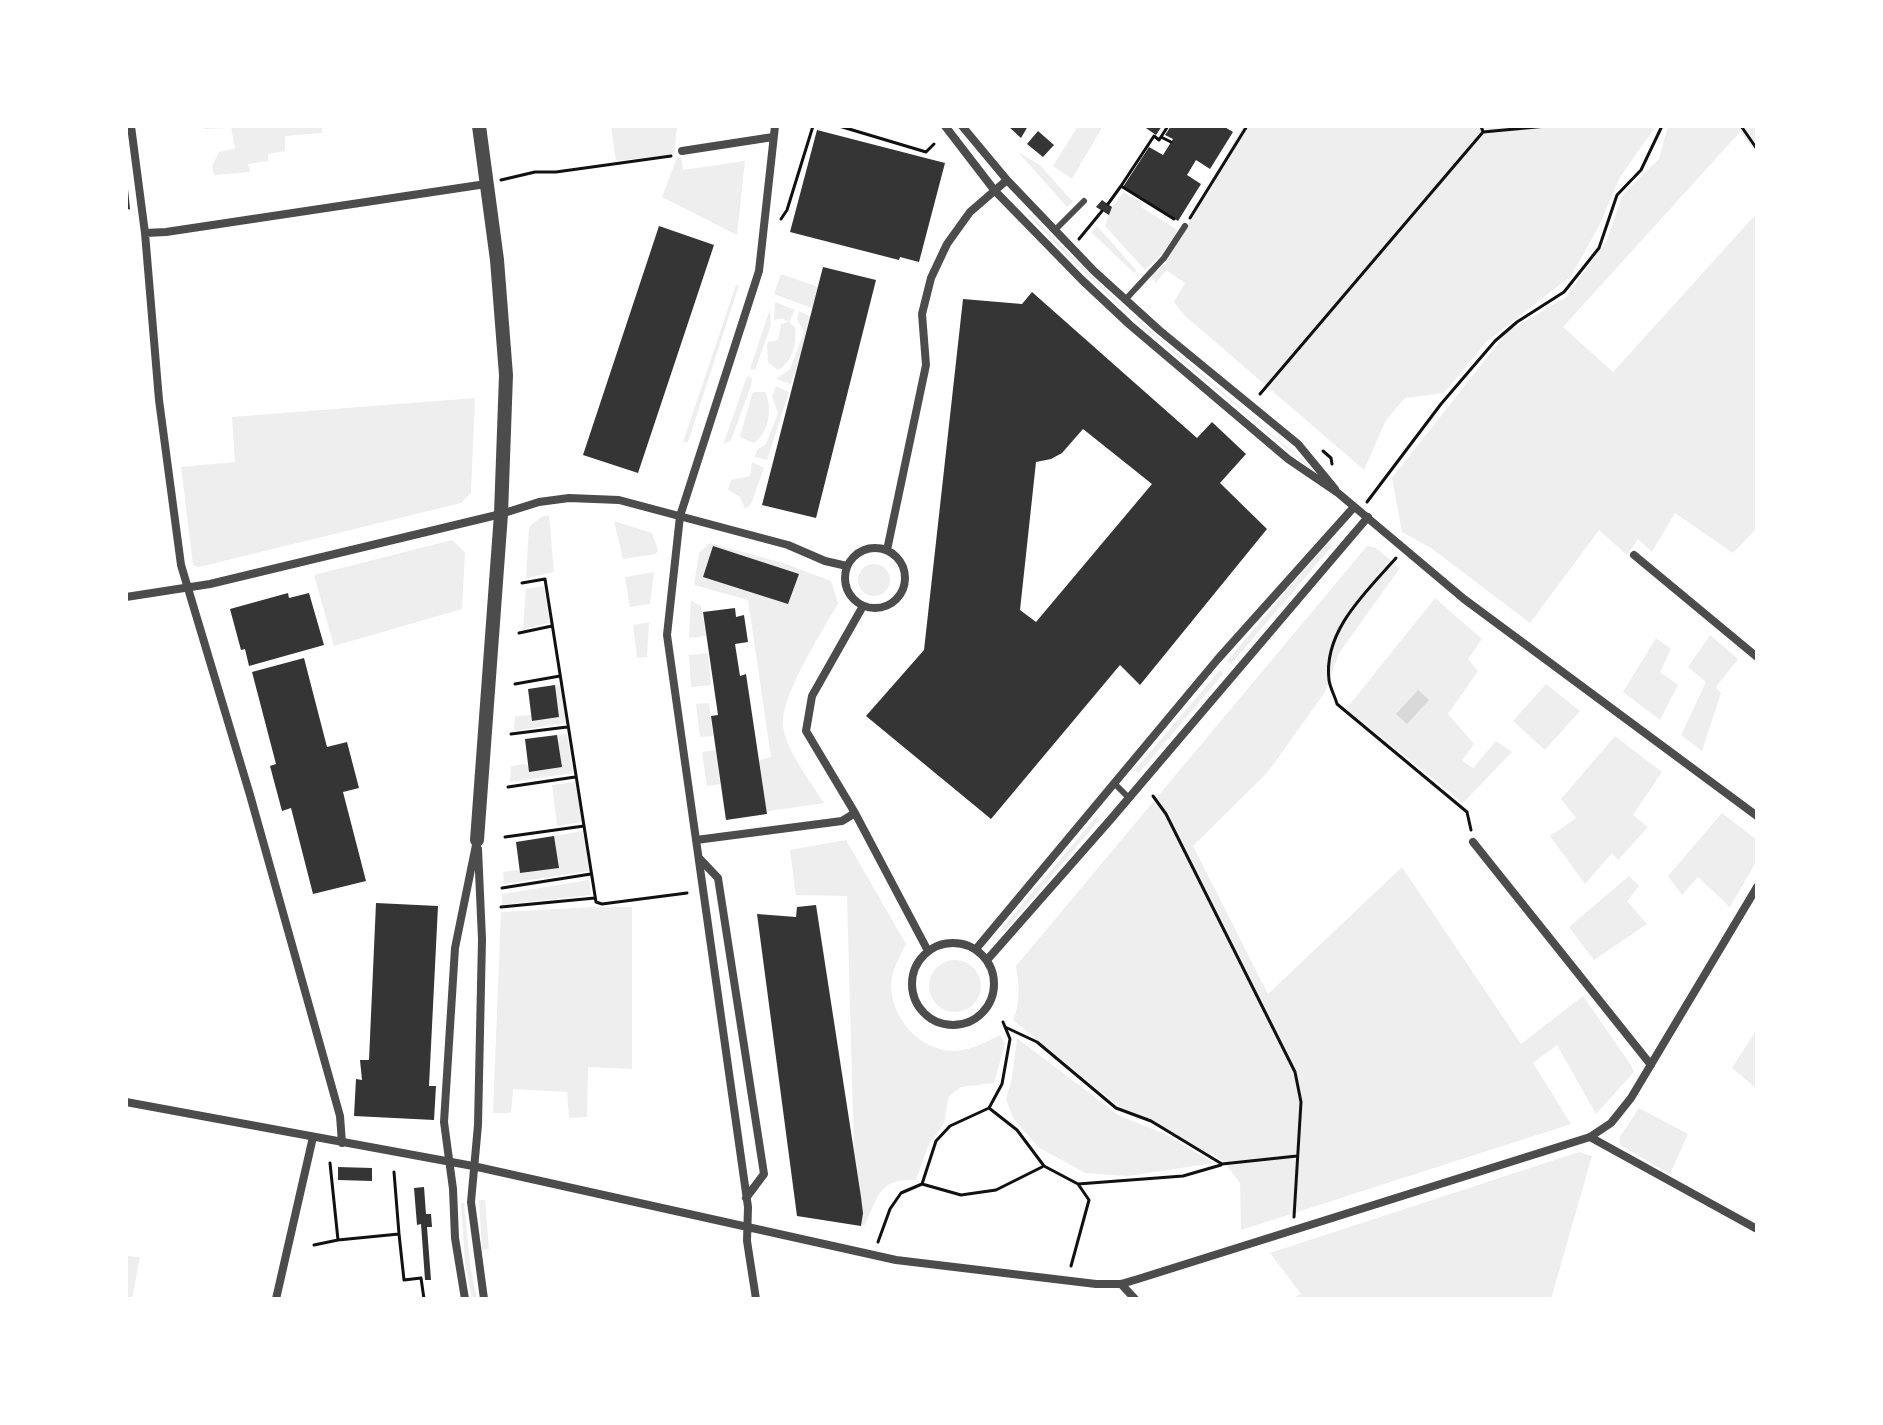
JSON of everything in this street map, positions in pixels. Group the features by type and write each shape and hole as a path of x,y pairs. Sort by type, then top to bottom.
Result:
{"street":[{"path":"131,126 145,233 159,400 181,565 250,795 340,1116 342,1143"},
{"path":"479,126 505,337 506,387 501,514 477,840 482,939 478,1125 471,1202 484,1299"},
{"path":"756,1299 747,1241 746,1198 667,635 680,516 759,271 775,126"},
{"path":"945,126 995,191 1130,325 1288,459 1338,493 1464,599 1757,816"},
{"path":"962,126 1007,180 1125,300 1298,444 1338,493"},
{"path":"682,151 773,137"},
{"path":"887,550 926,365 922,314 931,278 947,244 970,212 1007,180"},
{"path":"145,233 486,184"},
{"path":"126,597 187,588 501,514 539,502 598,498 638,503 788,545 825,561 847,566"},
{"path":"976,949 1217,660 1361,512"},
{"path":"987,960 1129,798 1361,512"},
{"path":"871,548 887,550 899,560 905,574 903,590 893,602 878,608 863,606 850,596 845,582 847,566 856,554 871,548"},
{"path":"1634,555 1757,657"},
{"path":"863,606 812,696 806,731 855,813 928,951"},
{"path":"696,840 842,821 855,813"},
{"path":"465,1299 455,1238 444,1122 455,948 477,840"},
{"path":"1473,842 1651,1065"},
{"path":"699,857 718,878 764,1174 746,1198"},
{"path":"126,1102 449,1161 876,1255 1066,1281 1121,1284 1590,1137 1611,1123 1631,1098 1757,887"},
{"path":"960,943 976,949 987,960 995,980 992,1001 978,1018 958,1026 937,1023 920,1010 912,990 915,968 928,951 943,944 960,943"},
{"path":"276,1299 313,1137"},
{"path":"1590,1137 1757,1229"},
{"path":"1121,1284 1135,1299"}],"lane":[{"path":"1055,230 1084,201"},
{"path":"1125,300 1164,258 1185,226"},
{"path":"1114,783 1129,798"}],"path":[{"path":"781,219 787,210 813,126"},
{"path":"839,126 926,152 934,144"},
{"path":"1108,204 1154,136 1159,140 1168,126"},
{"path":"1121,186 1185,226 1247,126"},
{"path":"1481,126 1483,132"},
{"path":"1251,404 1483,132 1547,126"},
{"path":"1361,512 1410,442 1495,341 1517,322 1564,292 1599,248 1617,195 1641,170 1662,126"},
{"path":"1741,126 1757,149"},
{"path":"1161,137 1171,142"},
{"path":"486,184 535,172 675,156 682,151"},
{"path":"1072,248 1102,211"},
{"path":"1064,222 1080,238"},
{"path":"1319,448 1331,458 1338,493"},
{"path":"1403,550 1350,611 1331,649 1329,681 1337,704 1467,812 1473,842"},
{"path":"522,583 545,579 595,898 602,904 687,893"},
{"path":"519,633 552,626"},
{"path":"515,684 560,676"},
{"path":"511,734 567,727"},
{"path":"508,787 575,777"},
{"path":"1153,796 1166,814 1295,1072 1301,1102 1293,1232"},
{"path":"505,837 584,826"},
{"path":"502,888 591,874"},
{"path":"501,907 595,898"},
{"path":"922,1184 936,1141 950,1126 989,1108 1002,1084 1010,1039 1004,1025 1037,1042 1116,1108 1151,1121 1222,1164"},
{"path":"989,1108 1017,1130 1044,1166 1078,1184 1089,1200 1066,1281"},
{"path":"1078,1184 1183,1176 1222,1164 1297,1156"},
{"path":"330,1163 338,1240"},
{"path":"876,1255 890,1209 901,1193 922,1184 961,1195 996,1190 1044,1166"},
{"path":"394,1172 404,1280 421,1278 424,1299"},
{"path":"314,1245 399,1234"}],"shaded area":[{"path":"203,126 322,126 322,133 285,136 285,151 268,154 268,161 248,164 250,172 214,175 212,166 219,152 235,148 231,128 204,129"},
{"path":"611,126 693,126 677,128 674,154 616,161"},
{"path":"1078,126 1103,126 1072,179 1053,166"},
{"path":"1243,126 1656,126 1620,177 1599,226 1571,276 1486,342 1444,393 1405,398 1386,420 1364,470 1184,315 1174,302 1185,283 1166,270 1156,283 1151,277 1166,263"},
{"path":"1668,126 1757,126 1757,153 1740,132 1563,327 1613,372 1757,213 1757,528 1733,553 1675,513 1652,552 1638,539 1627,555 1599,530 1530,623 1431,548 1402,532 1392,478 1508,331 1565,298 1607,240 1623,194 1659,159"},
{"path":"1018,152 1040,165 1073,202 1067,207"},
{"path":"677,157 681,157 683,170 745,161 737,235 662,197"},
{"path":"1124,192 1143,203 1141,207 1178,230 1161,255 1145,270 1105,226 1112,207"},
{"path":"1030,214 1123,307 1322,477 1097,285"},
{"path":"1097,226 1137,271 1134,273 1091,232"},
{"path":"781,274 824,289 817,310 774,294"},
{"path":"736,285 739,285 688,442 683,442"},
{"path":"775,302 795,310 789,322 795,327 793,351 778,370 768,363 767,345 778,340 781,324 788,322 782,318 774,320"},
{"path":"770,309 771,325 755,370 750,369"},
{"path":"799,311 813,318 791,384 776,379 790,369 804,332 797,319"},
{"path":"747,376 752,378 751,386 731,440 723,445"},
{"path":"776,386 789,392 767,460 755,457 757,450 766,444 778,413 772,397"},
{"path":"755,392 765,392 769,413 763,433 754,443 740,437"},
{"path":"475,398 471,493 461,503 199,567 193,565 181,467 235,462 232,417"},
{"path":"752,462 764,468 751,504 745,509 740,497 728,490 731,480 750,476"},
{"path":"549,515 554,572 526,578 529,527 541,517"},
{"path":"614,521 652,533 658,550 656,554 623,559"},
{"path":"452,540 465,552 462,609 334,646 314,575"},
{"path":"1328,542 1333,545 1231,664 1227,661"},
{"path":"710,543 786,564 831,581 838,603 795,681 783,726 794,756 824,803 763,812 756,761 771,757 748,600 694,585 699,553"},
{"path":"1367,546 1376,548 1400,568 1339,653 1325,692 1268,772 1193,846 1268,994 1402,867 1521,1044 1583,996 1634,1072 1596,1114 1557,1045 1533,1063 1571,1124 1241,1230 1240,1183 1223,1161 1118,1106 1013,1020 1019,993 1016,966"},
{"path":"874,564 885,569 890,580 885,591 874,596 863,591 858,580 863,569"},
{"path":"654,572 650,604 630,607 625,577"},
{"path":"544,586 550,623 523,629 526,589"},
{"path":"1435,598 1482,639 1468,659 1478,671 1448,714 1474,744 1462,761 1473,768 1496,741 1512,752 1463,803 1346,709"},
{"path":"691,600 701,606 706,636 689,638"},
{"path":"649,622 647,657 637,658 633,625"},
{"path":"1710,635 1738,659 1716,687 1721,693 1702,751 1681,735 1706,682 1688,667"},
{"path":"1656,638 1671,649 1660,672 1678,685 1660,720 1623,692"},
{"path":"708,653 711,685 691,687 689,655"},
{"path":"1220,670 1223,674 1139,773 1135,770"},
{"path":"1546,684 1580,711 1545,750 1513,721"},
{"path":"555,685 560,685 566,723 514,731 515,716 531,715 533,721 559,717"},
{"path":"1418,690 1429,700 1407,724 1396,714"},
{"path":"709,703 713,736 700,737 696,704"},
{"path":"567,734 573,773 510,782 511,766 524,764 529,766 530,772 562,767 557,735"},
{"path":"1615,736 1662,772 1633,815 1648,827 1618,860 1612,853 1585,884 1550,836 1576,818 1561,799"},
{"path":"716,750 720,784 707,786 702,752"},
{"path":"575,782 582,822 557,826 552,785"},
{"path":"1722,813 1757,840 1757,860 1730,907 1698,877 1682,895 1668,876"},
{"path":"1097,816 1100,819 1005,931 1002,928"},
{"path":"583,831 589,871 504,884 503,872 558,868 554,836"},
{"path":"846,840 906,944 891,984 896,1009 909,1030 929,1045 953,1051 978,1046 1000,1035 1005,1044 994,1083 961,1087 949,1096 944,1123 928,1146 916,1180 904,1180 887,1186 877,1197 865,1225 856,1224 847,896 796,895 790,850"},
{"path":"1629,876 1639,886 1627,901 1647,924 1594,960 1569,927"},
{"path":"589,880 591,895 502,905 502,894"},
{"path":"632,907 632,1069 588,1067 587,1117 569,1118 567,1092 513,1089 511,1113 493,1113 501,912"},
{"path":"955,960 973,968 981,986 973,1004 955,1012 937,1004 929,986 937,968"},
{"path":"1757,1029 1757,1089 1732,1068"},
{"path":"1017,1038 1118,1115 1165,1134 1214,1163 1128,1176 1085,1173 1038,1147 1013,1118 1006,1099"},
{"path":"1639,1108 1688,1134 1670,1174 1620,1145 1620,1137"},
{"path":"1579,1152 1592,1156 1551,1299 1291,1299 1301,1294 1270,1253"},
{"path":"479,1200 485,1200 489,1249 482,1250"},
{"path":"461,1203 464,1203 477,1299 472,1299 465,1263"},
{"path":"126,1256 140,1257 132,1299 126,1299"}],"building":[{"path":"1008,126 1028,126 1021,138"},
{"path":"1143,126 1162,126 1156,135"},
{"path":"1171,126 1223,126 1233,132 1210,169 1196,160 1187,175 1201,184 1178,221 1123,187 1149,147 1163,155 1173,139 1165,135"},
{"path":"817,130 945,163 919,262 900,257 899,260 790,232"},
{"path":"1038,131 1054,145 1043,157 1027,144"},
{"path":"126,189 130,209 126,210"},
{"path":"1102,200 1112,207 1109,215 1096,207"},
{"path":"659,226 714,245 638,473 583,455"},
{"path":"823,267 876,280 816,518 762,505"},
{"path":"1032,292 1197,438 1212,422 1246,454 1220,483 1267,529 1140,685 1120,665 991,819 866,716 924,650 963,299 1022,304","holes":["1083,429 1152,484 1036,622 1020,610 1036,462 1062,453"]},
{"path":"713,546 799,574 788,604 703,577"},
{"path":"288,593 289,598 309,593 324,645 249,666 245,649 241,650 230,609"},
{"path":"735,608 736,617 744,615 748,642 735,644 740,676 746,674 767,814 726,820 711,716 718,715 703,612"},
{"path":"304,658 327,747 347,742 359,788 343,792 366,881 313,894 291,808 282,811 270,766 276,764 252,672"},
{"path":"555,685 559,717 532,721 528,689"},
{"path":"557,735 562,767 529,772 525,739"},
{"path":"554,836 559,868 520,873 516,842"},
{"path":"376,903 438,906 429,1086 436,1086 434,1120 354,1116 356,1079 362,1080 360,1060 369,1060"},
{"path":"816,905 861,1197 861,1226 797,1216 757,914 796,917 797,907"},
{"path":"338,1167 372,1168 372,1181 338,1180"},
{"path":"424,1187 426,1214 431,1214 432,1227 427,1227 431,1280 425,1280 421,1224 417,1225 414,1188"}]}
